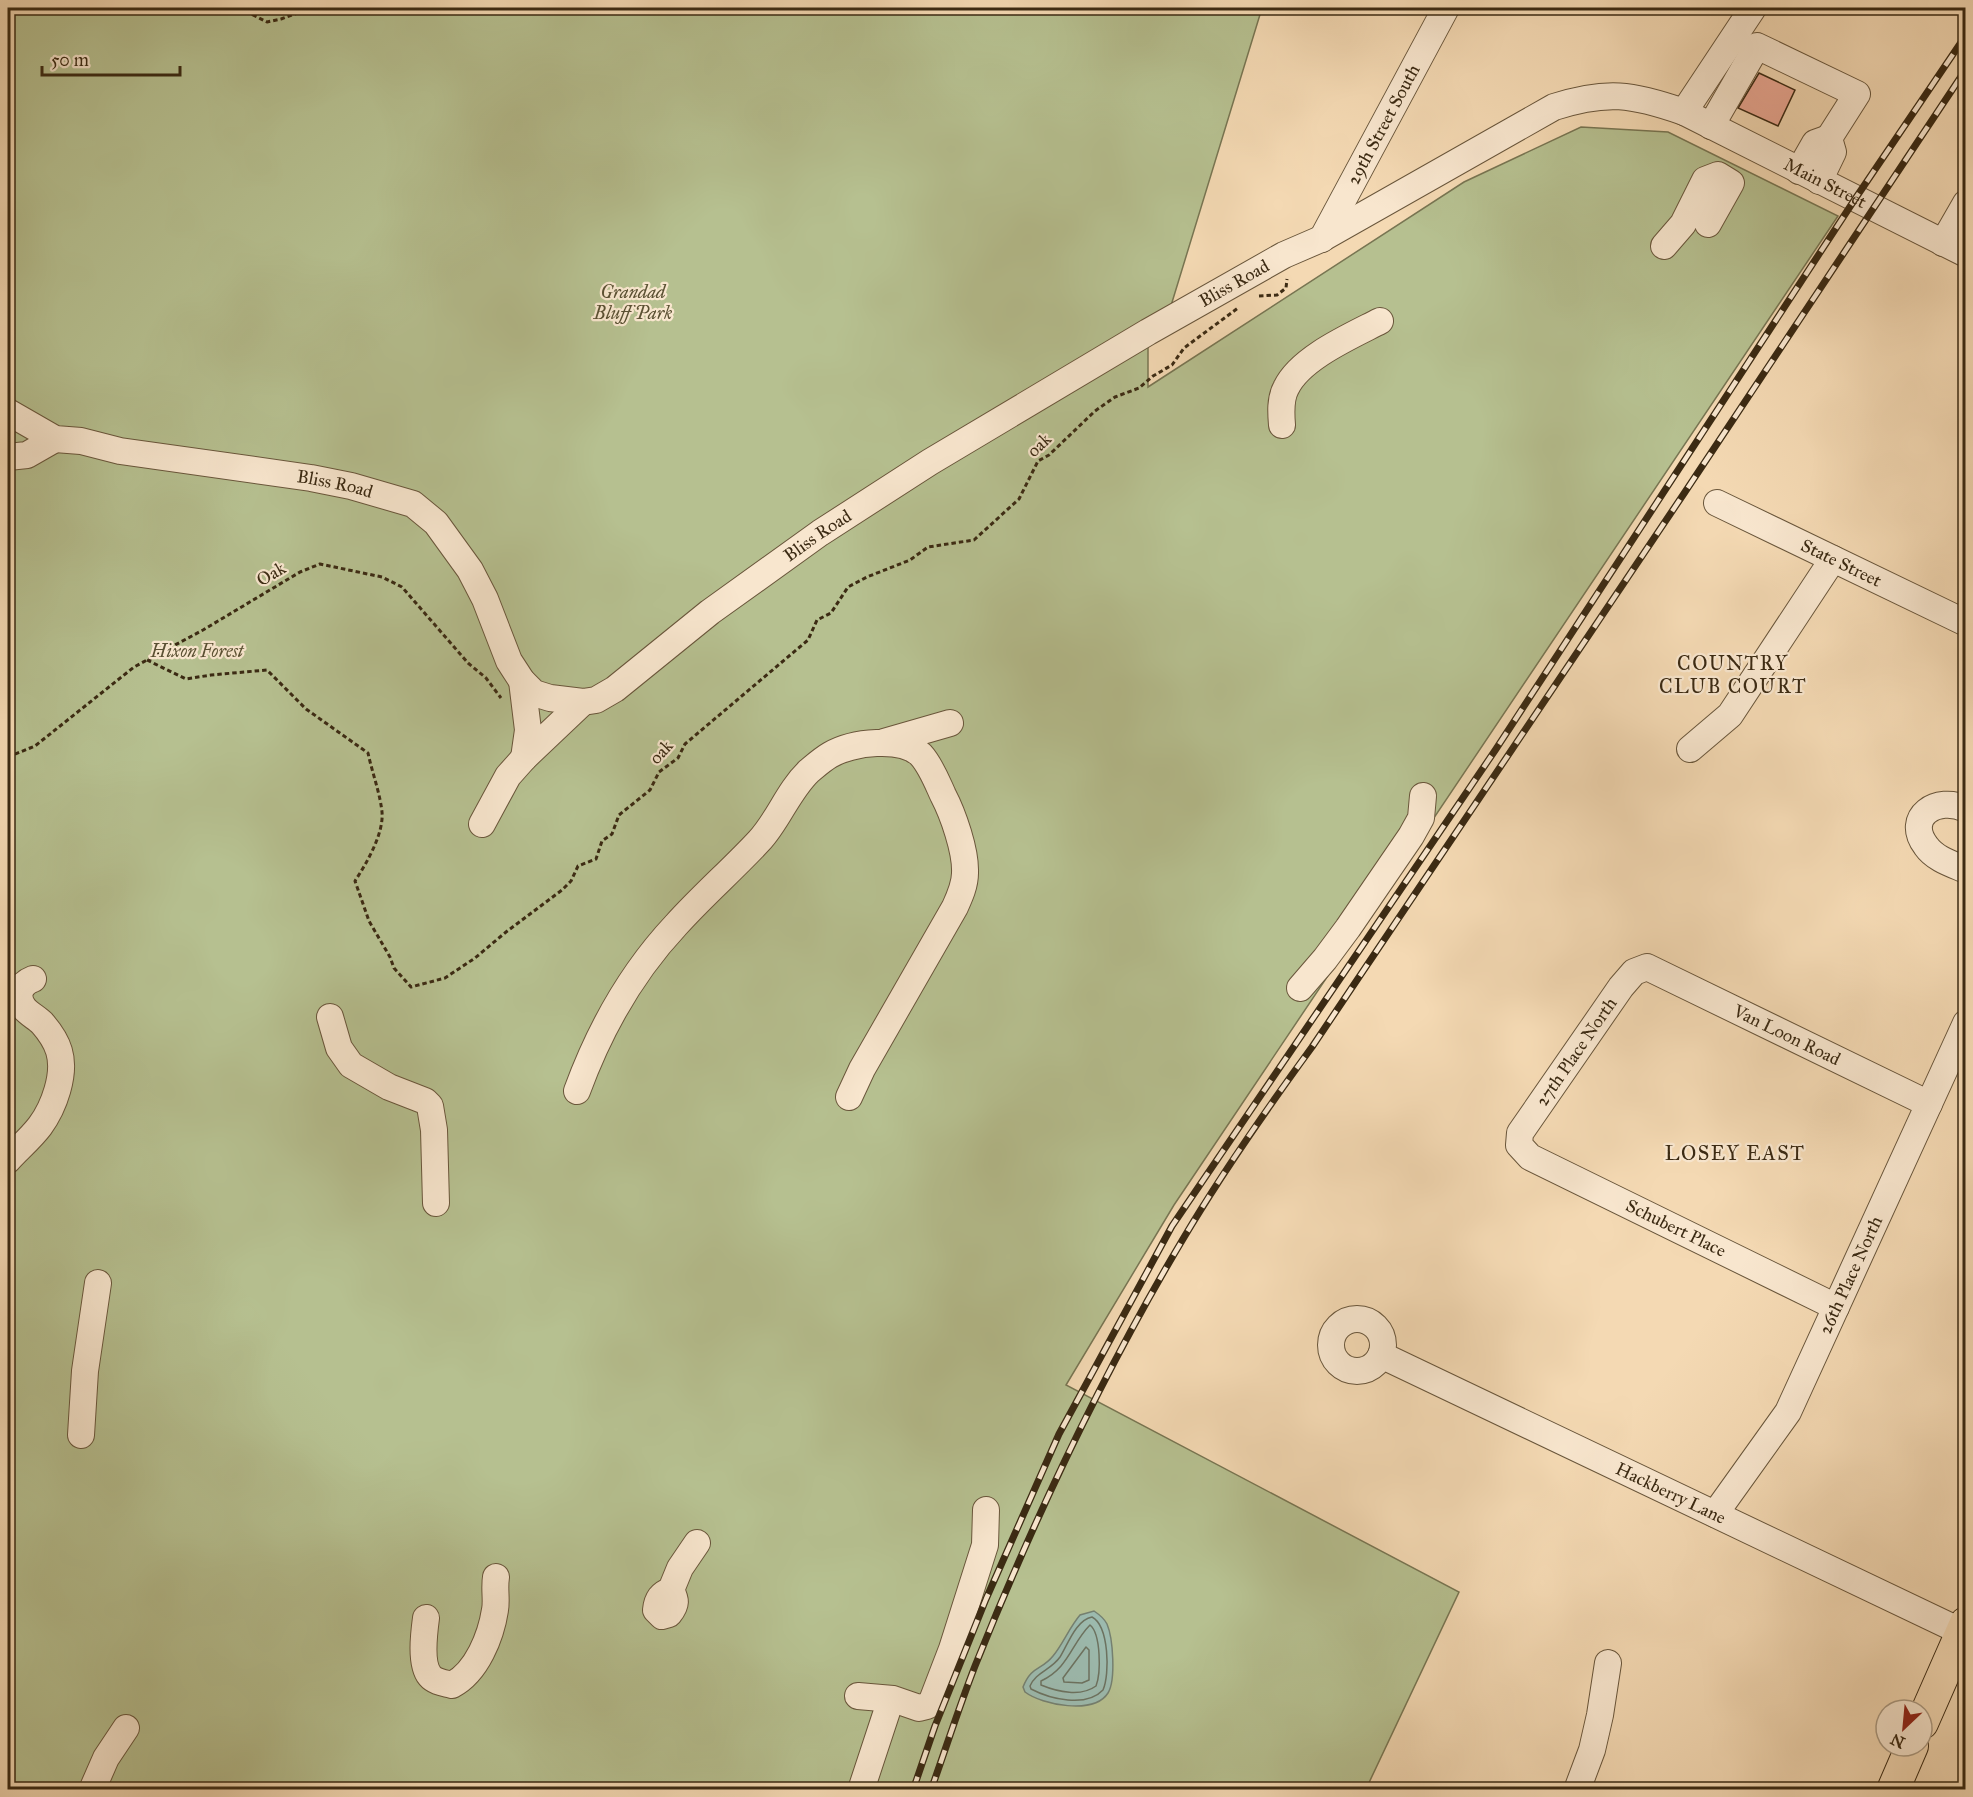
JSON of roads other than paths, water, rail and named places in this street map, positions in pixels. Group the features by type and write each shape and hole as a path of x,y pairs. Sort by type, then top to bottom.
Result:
{"main road":[{"path":"1933,1698 1964,1627"},
{"path":"1893,1790 1907,1758"}],"street":[{"name":"29th Street South","path":"1321,239 1446,8"},
{"path":"1684,112 1753,8"},
{"path":"1711,126 1757,46 1857,94 1829,138 1833,152 1809,176"},
{"name":"Bliss Road","path":"8,412 21,422 55,439 81,441 120,451 311,478 351,486 413,504 436,523 470,570 485,599 509,661 522,681 534,693 550,698 583,702 596,700 615,689 719,606 820,533 930,462 1138,338 1284,255 1321,239 1554,107 1581,98 1606,95 1630,97 1684,112"},
{"name":"Main Street","path":"1684,112 1965,254"},
{"path":"1664,246 1683,224 1706,180 1718,175 1731,183 1708,224"},
{"path":"1943,243 1965,203"},
{"path":"1282,425 1281,408 1285,389 1292,378 1307,363 1326,350 1380,321"},
{"path":"8,457 27,455 55,439"},
{"name":"State Street","path":"1717,503 1965,623"},
{"path":"1690,749 1730,715 1833,559"},
{"path":"522,681 528,728 524,758"},
{"path":"482,824 508,776 583,702"},
{"path":"576,1091 590,1055 639,969 675,925 762,838 808,772 831,754 950,723 936,745 933,773"},
{"path":"849,1097 862,1069 955,907 963,888 966,872 953,814 933,773 920,754 901,745 884,742"},
{"path":"1300,988 1342,936 1414,831 1421,818 1423,796"},
{"path":"1965,809 1954,804 1936,806 1923,816 1919,826 1920,837 1934,855 1965,870"},
{"name":"Van Loon Road","path":"1647,967 1929,1104"},
{"name":"27th Place North","path":"1519,1145 1520,1133 1621,987 1634,972 1647,967"},
{"path":"8,1160 40,1126 48,1112 55,1095 61,1064 59,1050 52,1036 44,1025 25,1008 20,999 20,989 24,982 33,979"},
{"path":"330,1017 339,1048 351,1065 389,1087 425,1101 430,1106 434,1130 436,1203"},
{"name":"26th Place North","path":"1715,1514 1788,1412 1965,1023"},
{"name":"Schubert Place","path":"1519,1145 1530,1156 1836,1307"},
{"path":"81,1435 85,1371 98,1283"},
{"name":"Hackberry Lane","path":"1381,1356 1715,1514 1964,1627"},
{"path":"858,1696 891,1699 918,1708 927,1706 932,1701 952,1649 985,1545 986,1510"},
{"path":"671,1590 680,1568 697,1543"},
{"path":"426,1618 423,1646 425,1665 430,1676 442,1683 453,1685 470,1672 490,1629 496,1607 494,1592 496,1577"},
{"path":"1577,1790 1592,1750 1608,1663"},
{"path":"861,1790 891,1699"},
{"path":"92,1790 106,1758 126,1728"}],"water":[{"path":"1094,1611 1106,1622 1111,1639 1113,1669 1108,1693 1101,1700 1092,1704 1068,1706 1043,1701 1025,1692 1023,1687 1026,1680 1033,1671 1049,1661 1080,1615"}],"railway":[{"path":"913,1790 935,1726 986,1599 1059,1434 1172,1226 1496,749 1855,199 1966,35"},
{"path":"931,1790 975,1666 1045,1502 1097,1395 1183,1239 1245,1142 1312,1047 1685,492 1966,69"}],"district":[{"name":"COUNTRY CLUB COURT","path":"1733,674"},
{"name":"LOSEY EAST","path":"1735,1153"}],"park label":[{"name":"Grandad Bluff Park","path":"633,302"},
{"name":"Hixon Forest","path":"197,651"}]}
